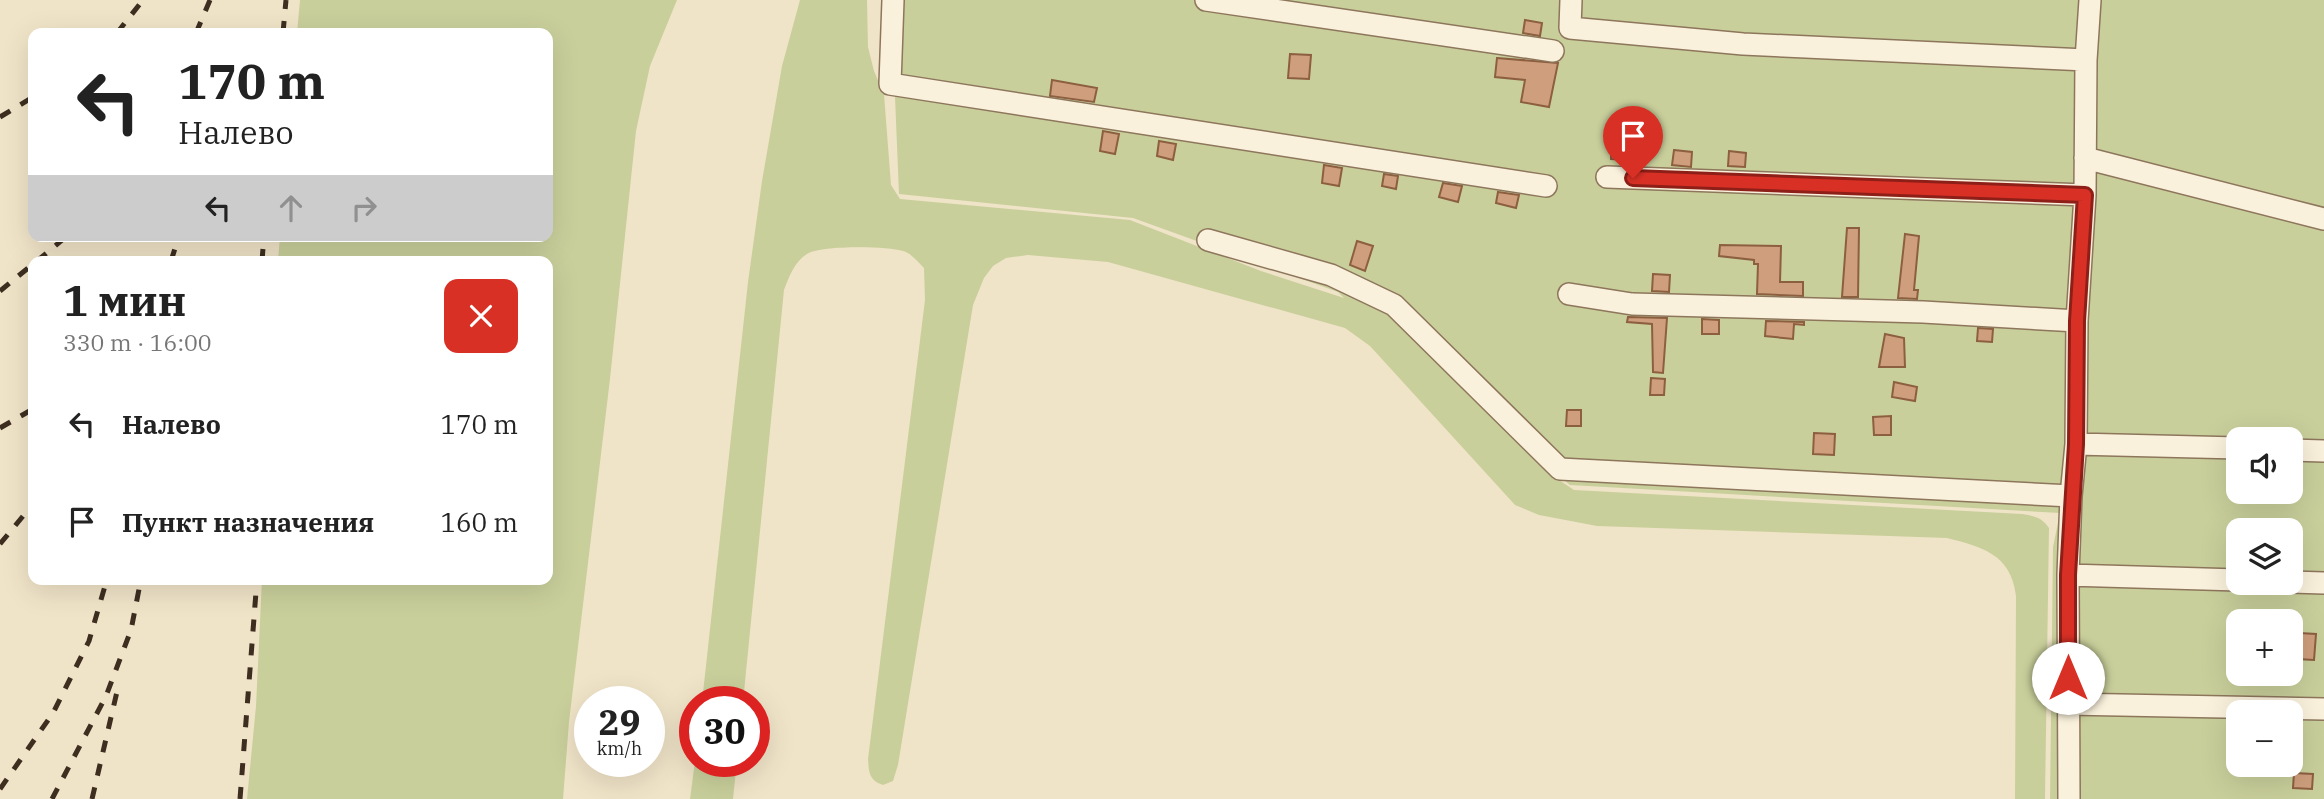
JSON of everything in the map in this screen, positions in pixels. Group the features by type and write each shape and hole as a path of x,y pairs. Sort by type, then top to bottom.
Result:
{"street":[{"path":"893,0 890,84 1546,186"},
{"path":"1206,0 1553,51"},
{"path":"1571,0 1570,28 1743,44 2086,60"},
{"path":"2069,799 2068,575 2076,444 2077,321 2085,195 2086,60 2090,0"},
{"path":"2085,158 2324,219"},
{"path":"1606,177 2085,195"},
{"path":"1208,240 1331,275 1394,305 1560,469 2071,496"},
{"path":"1569,294 1632,303 1923,312 2077,321"},
{"path":"2076,444 2226,449"},
{"path":"2303,450 2324,451"},
{"path":"2068,575 2226,580"},
{"path":"2303,582 2324,583"},
{"path":"2068,704 2324,709"}],"green space":[{"path":"300,0 677,0 650,66 636,131 610,379 569,722 563,799 247,799 256,706 262,585 553,585 553,256 278,256 280,242 553,242 553,28 297,28"},
{"path":"800,0 867,0 868,47 884,94 891,185 900,199 1130,220 1261,271 1344,298 1338,292 1133,218 899,194 891,0 2324,0 2324,799 2050,799 2053,547 2060,513 1570,485 1523,447 1547,472 1574,490 2022,514 2041,519 2049,528 2045,799 2015,799 2016,596 2008,570 1983,549 1947,538 1597,526 1539,515 1515,505 1370,346 1345,328 1108,262 1028,255 1006,258 993,266 984,278 973,305 898,765 893,781 883,785 872,778 868,759 925,300 924,268 906,252 869,247 814,251 802,257 790,275 784,290 745,686 704,686 748,282 782,66"},
{"path":"693,777 735,777 733,799 690,799"}],"building":[{"path":"1525,20 1542,23 1540,36 1523,33"},
{"path":"1290,54 1311,55 1309,79 1288,78"},
{"path":"1497,58 1558,63 1549,107 1521,102 1525,80 1495,77"},
{"path":"1052,80 1097,88 1094,102 1050,96"},
{"path":"1103,131 1119,134 1115,154 1100,151"},
{"path":"1159,141 1176,144 1173,160 1157,156"},
{"path":"1611,144 1632,144 1632,160 1611,159"},
{"path":"1674,150 1692,152 1691,167 1672,165"},
{"path":"1729,151 1746,153 1745,167 1728,166"},
{"path":"1324,165 1342,168 1339,186 1322,183"},
{"path":"1384,174 1398,176 1396,189 1382,186"},
{"path":"1443,183 1462,186 1458,202 1439,197"},
{"path":"1498,192 1519,195 1516,208 1496,203"},
{"path":"1847,228 1859,228 1858,297 1842,297"},
{"path":"1905,234 1919,236 1914,290 1918,290 1917,299 1898,298"},
{"path":"1357,241 1373,246 1365,271 1350,265"},
{"path":"1720,245 1781,246 1780,282 1803,282 1803,296 1757,294 1758,264 1754,264 1754,260 1719,256"},
{"path":"1653,274 1670,275 1669,292 1652,291"},
{"path":"1628,317 1667,318 1663,373 1653,372 1652,324 1627,322"},
{"path":"1702,319 1719,320 1719,334 1702,334"},
{"path":"1766,321 1804,322 1804,325 1794,324 1793,339 1765,336"},
{"path":"1978,328 1993,329 1992,342 1977,341"},
{"path":"1885,334 1904,338 1905,367 1879,367"},
{"path":"1651,378 1665,379 1664,395 1650,395"},
{"path":"1894,382 1917,387 1915,401 1892,397"},
{"path":"1567,410 1581,410 1581,426 1566,426"},
{"path":"1891,416 1891,435 1874,435 1873,417"},
{"path":"1814,433 1835,434 1834,455 1813,454"},
{"path":"2303,633 2316,634 2314,660 2303,659"},
{"path":"2313,774 2312,789 2293,788 2294,777"}],"railway":[{"path":"121,28 143,0"},
{"path":"198,28 210,0"},
{"path":"283,28 286,0"},
{"path":"0,117 28,100"},
{"path":"43,256 60,242"},
{"path":"173,256 177,242"},
{"path":"262,256 264,242"},
{"path":"0,291 28,268"},
{"path":"0,428 28,412"},
{"path":"0,544 28,510"},
{"path":"0,789 53,713 89,641 105,585"},
{"path":"52,799 106,696 131,630 140,585"},
{"path":"240,799 257,585"},
{"path":"92,799 119,683"}],"route":[{"path":"1633,178 2085,195 2077,321 2076,444 2068,575 2068,678"}]}
